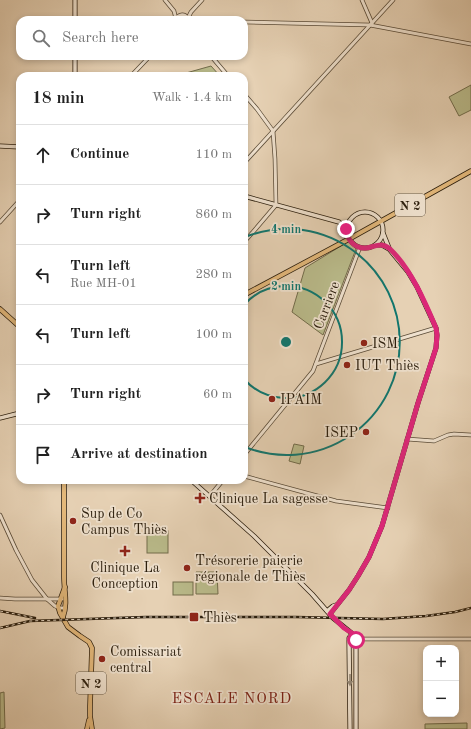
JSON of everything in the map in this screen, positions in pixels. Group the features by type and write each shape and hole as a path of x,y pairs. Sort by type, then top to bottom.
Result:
{"main road":[{"path":"75,0 75,16"},
{"path":"75,60 76,72"},
{"path":"0,146 16,147"},
{"name":"N 2","path":"248,293 471,171"},
{"path":"248,197 339,222 349,220"},
{"path":"328,612 349,590 358,576 382,526 407,439 436,348 437,335 436,328 417,287 408,272 389,249 383,233 381,221 375,214 366,212 358,213 349,220 346,229"},
{"path":"339,222 346,229 349,239 354,244 360,247 368,248 375,245 382,245 389,249"},
{"path":"375,245 383,233"},
{"path":"0,309 16,323"},
{"path":"0,418 16,414"},
{"path":"63,617 65,608 63,598 64,484"},
{"path":"196,484 270,552 313,595 333,618 356,636 356,729"},
{"path":"58,608 63,598"},
{"name":"N 2","path":"58,608 68,627 87,641 92,651 90,716 92,729"},
{"path":"344,628 352,643 356,640"},
{"path":"350,729 349,639 352,635 354,635"},
{"name":"N 2","path":"87,729 90,716"}],"street":[{"path":"165,0 174,11 183,15"},
{"path":"178,16 191,12 202,0"},
{"path":"362,0 371,24"},
{"path":"248,159 393,0"},
{"path":"174,11 175,16"},
{"path":"190,16 191,12"},
{"path":"248,22 371,24 471,44"},
{"path":"135,72 146,60"},
{"path":"214,60 225,72"},
{"path":"248,99 273,131 276,205 248,238"},
{"path":"0,222 16,204"},
{"name":"Carriere","path":"248,450 313,371 360,247"},
{"path":"316,364 436,328"},
{"path":"407,439 434,440 454,434 471,435"},
{"path":"248,477 336,501 388,508"},
{"path":"210,496 220,484"},
{"path":"0,515 32,580 47,599 58,608 65,608"},
{"path":"0,598 63,598"},
{"path":"356,640 471,639"}],"green space":[{"path":"211,66 216,72 190,72"},
{"path":"471,85 471,110 459,116 449,97"},
{"path":"349,241 356,249 323,335 292,312 305,268"},
{"path":"294,444 304,446 300,464 289,461"},
{"path":"147,531 168,531 168,553 147,553"},
{"path":"196,572 217,572 218,594 196,594"},
{"path":"173,582 193,582 193,595 173,595"},
{"path":"4,692 5,728 0,729 0,693"},
{"path":"467,723 467,729 425,729 425,724"}],"railway":[{"path":"0,628 30,621 146,617 296,617 383,619 426,616 471,608"},
{"path":"0,611 35,618"}],"place":[{"name":"ISM","path":"364,343"},
{"name":"IUT Thiès","path":"347,365"},
{"name":"IPAIM","path":"272,399"},
{"name":"ISEP","path":"366,432"},
{"name":"Clinique La sagesse","path":"200,498"},
{"name":"Sup de Co Campus Thiès","path":"73,521"},
{"name":"Clinique La Conception","path":"125,551"},
{"name":"Trésorerie paierie régionale de Thiès","path":"187,568"},
{"name":"Thiès","path":"194,617"},
{"name":"Comissariat central","path":"102,659"}],"district":[{"name":"ESCALE NORD","path":"232,698"}],"route":[{"path":"346,229 349,239 356,246 368,248 375,245 382,245 387,247 397,258 417,287 436,328 437,335 436,348 407,439 382,526 369,557 358,576 330,614 344,628 355,635 356,640"}]}
